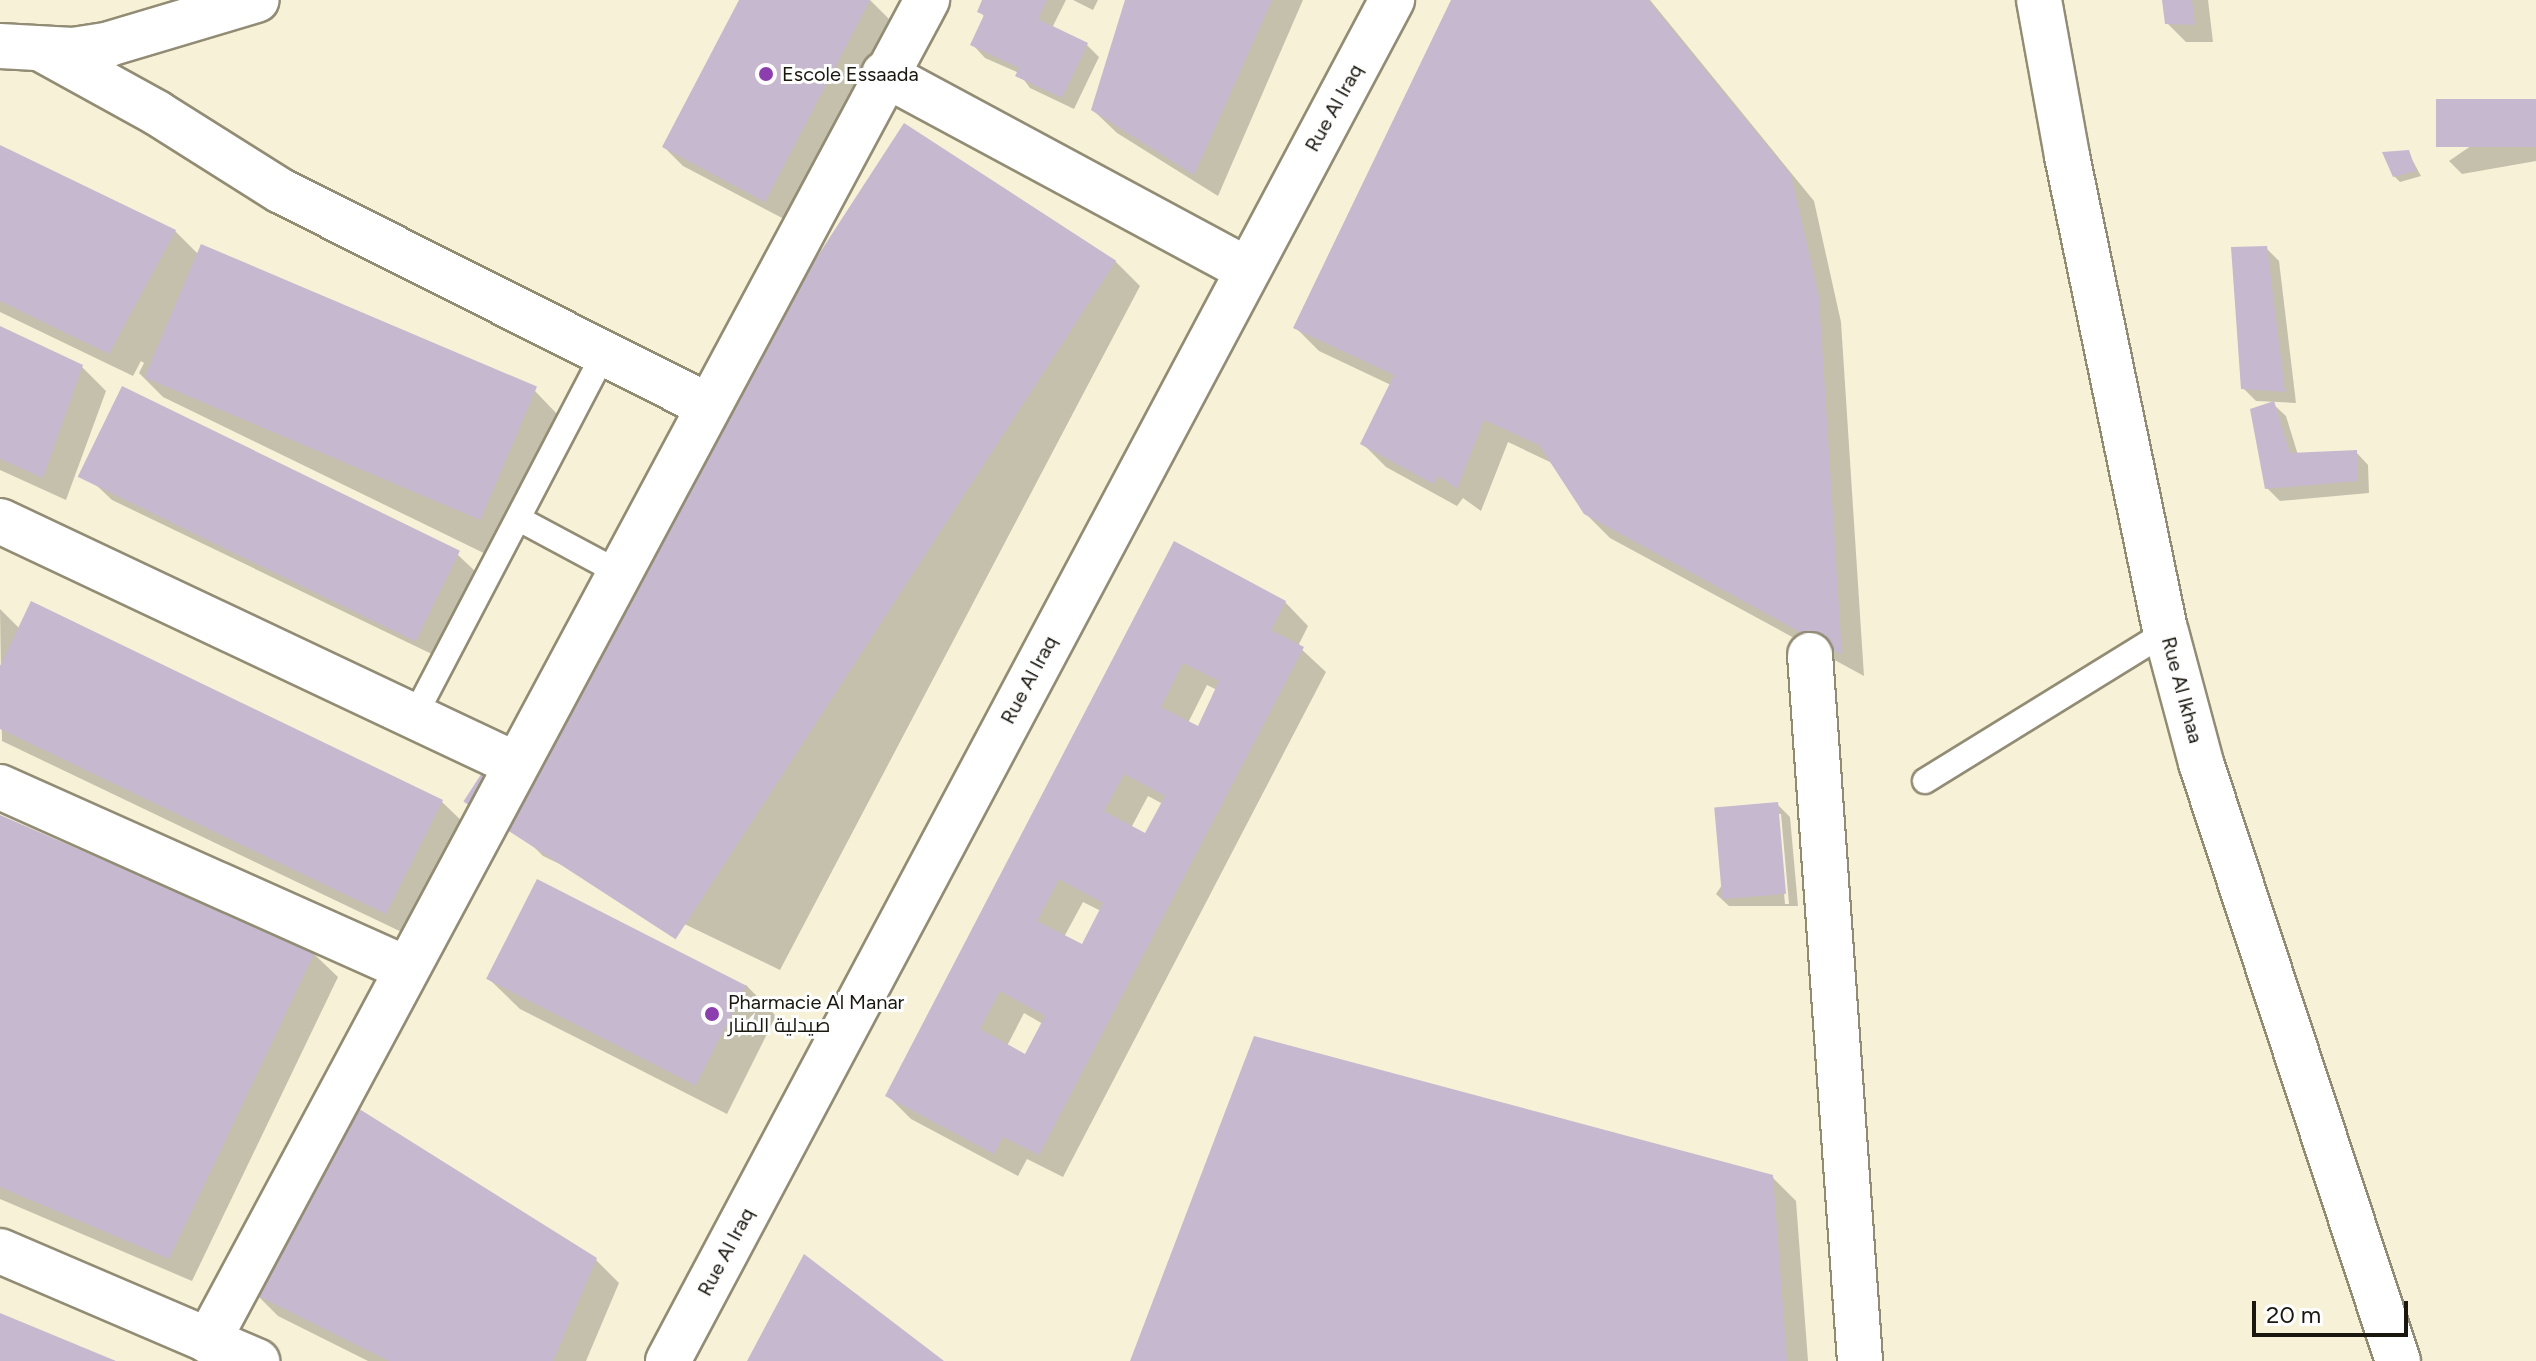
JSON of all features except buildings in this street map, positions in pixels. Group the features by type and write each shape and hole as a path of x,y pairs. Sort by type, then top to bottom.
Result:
{"street":[{"path":"0,46 73,50 135,39 257,0"},
{"path":"208,1341 884,74 927,0"},
{"name":"Rue Al Iraq","path":"668,1361 1246,269 1392,0"},
{"name":"Rue Al Ikhaa","path":"2039,0 2073,187 2166,632 2201,763 2398,1361"},
{"path":"43,50 157,113 281,191 707,405"},
{"path":"884,74 1246,269"},
{"path":"0,521 515,764"},
{"path":"1810,655 1860,1361"},
{"path":"0,787 406,969"},
{"path":"0,1251 257,1361"}],"lane":[{"path":"414,717 604,354"},
{"path":"519,519 618,572"},
{"path":"1925,781 2166,632"}],"place":[{"name":"Escole Essaada","path":"766,74"},
{"name":"Pharmacie Al Manar صيدلية المنار","path":"712,1014"}]}
